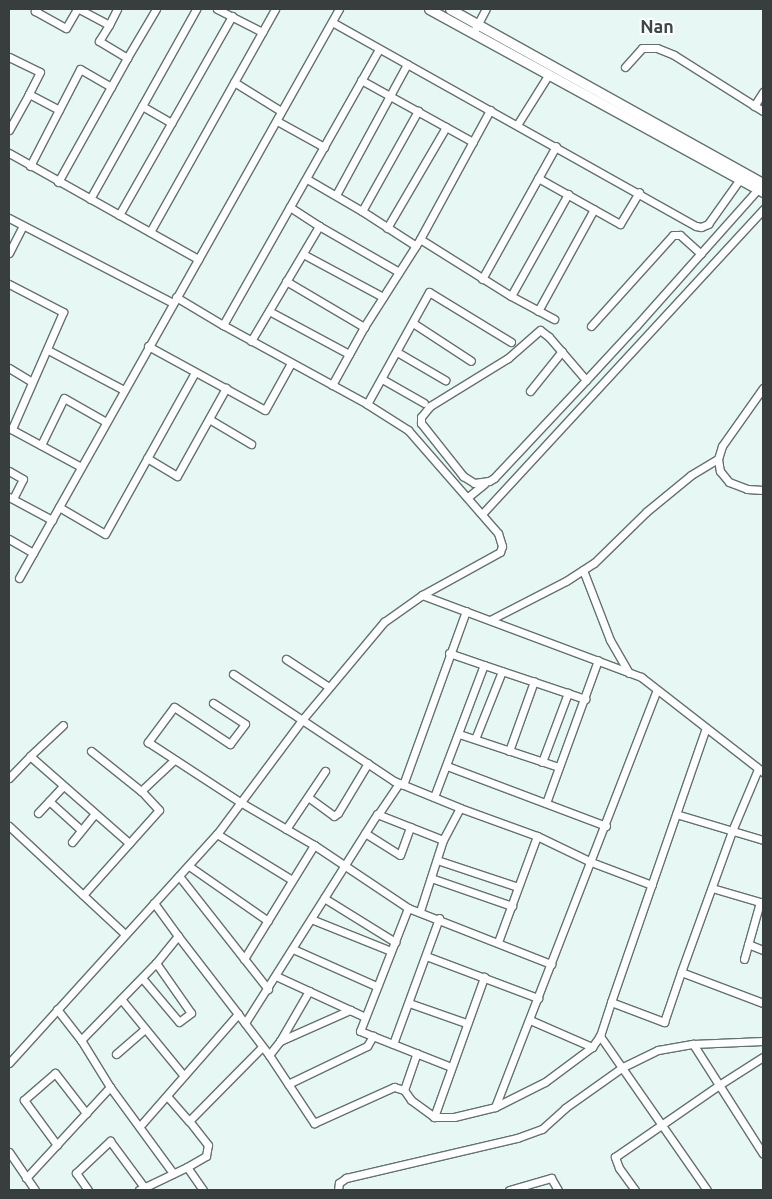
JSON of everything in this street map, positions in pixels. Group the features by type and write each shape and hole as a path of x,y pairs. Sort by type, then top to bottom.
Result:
{"street":[{"path":"37,9 35,11 66,28 78,9 109,25"},
{"path":"117,9 99,41 127,58"},
{"path":"58,182 156,9"},
{"path":"90,199 196,9"},
{"path":"217,9 262,32"},
{"path":"150,232 275,9"},
{"path":"19,578 339,9"},
{"path":"429,9 740,179 762,188"},
{"path":"450,9 762,188"},
{"path":"473,33 486,9"},
{"path":"119,215 232,16"},
{"path":"332,22 701,227 705,226 712,219 740,179"},
{"path":"223,325 307,179 379,48"},
{"path":"625,67 642,48 657,48 674,55 763,112"},
{"path":"9,57 40,72 9,130"},
{"path":"336,196 406,64"},
{"path":"30,166 80,69 111,87"},
{"path":"517,125 549,74"},
{"path":"362,80 473,142"},
{"path":"234,82 281,112"},
{"path":"754,106 763,92"},
{"path":"29,94 58,110"},
{"path":"142,106 172,123"},
{"path":"332,385 364,327 416,246 490,110"},
{"path":"362,211 418,111"},
{"path":"277,120 324,148"},
{"path":"387,228 446,126"},
{"path":"482,279 556,146"},
{"path":"9,153 198,259"},
{"path":"538,178 620,224 639,192"},
{"path":"307,179 362,211 416,246"},
{"path":"468,497 494,478 762,188"},
{"path":"511,296 568,194"},
{"path":"290,207 399,272"},
{"path":"538,311 594,209"},
{"path":"482,514 763,209"},
{"path":"9,218 223,325 367,404 408,430 468,497 501,539 500,552 422,595 384,622 302,720 217,834 9,1063"},
{"path":"9,253 23,226"},
{"path":"251,341 319,226"},
{"path":"591,326 673,236 680,235 701,254"},
{"path":"420,239 482,279 554,319"},
{"path":"303,254 383,297"},
{"path":"286,281 364,327"},
{"path":"9,284 63,312 48,350 31,381 10,428 81,468"},
{"path":"367,404 429,292 510,342"},
{"path":"270,311 349,354"},
{"path":"413,323 471,361"},
{"path":"484,484 474,483 464,476 425,431 421,423 421,417 430,406 515,353 536,332 544,331 586,380"},
{"path":"148,346 265,410 291,363"},
{"path":"48,350 124,390"},
{"path":"530,391 562,350"},
{"path":"397,352 445,380"},
{"path":"9,368 31,381"},
{"path":"59,507 106,534 195,372"},
{"path":"382,379 424,403"},
{"path":"147,458 177,476 226,388"},
{"path":"763,388 722,446 718,460 720,471 729,482 747,489 763,490"},
{"path":"41,445 64,398 106,422"},
{"path":"209,419 251,444"},
{"path":"490,620 583,570 607,551 646,512 691,475 718,460"},
{"path":"9,471 23,479 11,498 52,520"},
{"path":"9,539 32,553"},
{"path":"583,570 610,640 629,673"},
{"path":"422,595 640,677 760,770 732,831 664,1022 611,1002"},
{"path":"245,1023 293,949 343,864 401,784 466,611"},
{"path":"449,653 584,699"},
{"path":"286,659 329,687"},
{"path":"546,803 598,660"},
{"path":"434,797 484,665"},
{"path":"475,739 502,670"},
{"path":"233,674 401,784 537,836 591,862 652,885"},
{"path":"509,750 534,681"},
{"path":"495,1107 606,826 657,690"},
{"path":"542,762 568,693"},
{"path":"212,703 244,724 230,744 174,707 148,742 240,802 314,845 408,908 439,918 551,964"},
{"path":"9,778 63,725"},
{"path":"154,903 269,1055 314,1123 394,1087 404,1090 411,1100 434,1117 454,1117 495,1107 545,1082 592,1047 600,1036 706,728"},
{"path":"459,734 559,766"},
{"path":"83,895 159,810 141,791 91,750"},
{"path":"30,756 128,843"},
{"path":"141,791 174,760"},
{"path":"308,797 334,816 338,813 368,763"},
{"path":"447,766 606,826"},
{"path":"286,829 324,771"},
{"path":"38,813 63,786"},
{"path":"49,801 81,830"},
{"path":"420,911 443,840 460,808"},
{"path":"379,813 443,840"},
{"path":"72,842 94,814"},
{"path":"676,814 763,840"},
{"path":"9,826 125,934"},
{"path":"365,833 400,855 410,827"},
{"path":"217,834 292,880"},
{"path":"498,942 537,836"},
{"path":"244,959 314,845"},
{"path":"437,860 518,887"},
{"path":"189,866 268,921"},
{"path":"179,876 268,989"},
{"path":"431,878 512,906"},
{"path":"712,888 761,903 744,959"},
{"path":"324,898 395,942"},
{"path":"408,908 360,1031 450,1067"},
{"path":"393,1044 439,918"},
{"path":"311,919 391,951"},
{"path":"81,1040 156,963 178,936"},
{"path":"748,944 763,950"},
{"path":"293,949 376,986"},
{"path":"426,956 538,998"},
{"path":"142,978 179,1022 191,1013 156,963"},
{"path":"681,972 763,1003"},
{"path":"276,976 365,1017"},
{"path":"434,1117 450,1067 484,977"},
{"path":"269,1055 280,1041 309,991"},
{"path":"120,999 184,1076"},
{"path":"409,1003 466,1024"},
{"path":"57,1009 81,1040 110,1087 173,1173"},
{"path":"280,1041 350,1010"},
{"path":"140,1126 238,1014"},
{"path":"530,1020 592,1047"},
{"path":"116,1054 145,1029"},
{"path":"288,1084 367,1046 373,1036"},
{"path":"600,1036 707,1190"},
{"path":"338,1190 339,1183 346,1178 517,1138 542,1129 565,1108 622,1066 658,1050 693,1044 763,1041"},
{"path":"693,1044 763,1154"},
{"path":"189,1120 262,1047"},
{"path":"404,1090 416,1054"},
{"path":"635,1190 619,1168 615,1157 763,1057"},
{"path":"56,1145 24,1100 55,1073 86,1113"},
{"path":"26,1178 110,1087"},
{"path":"88,1190 76,1173 110,1141 141,1189 206,1156 208,1145 167,1096"},
{"path":"9,1152 35,1190"},
{"path":"187,1167 203,1190"},
{"path":"509,1190 551,1178 558,1190"}],"district":[{"name":"Nan","path":"657,26"}]}
